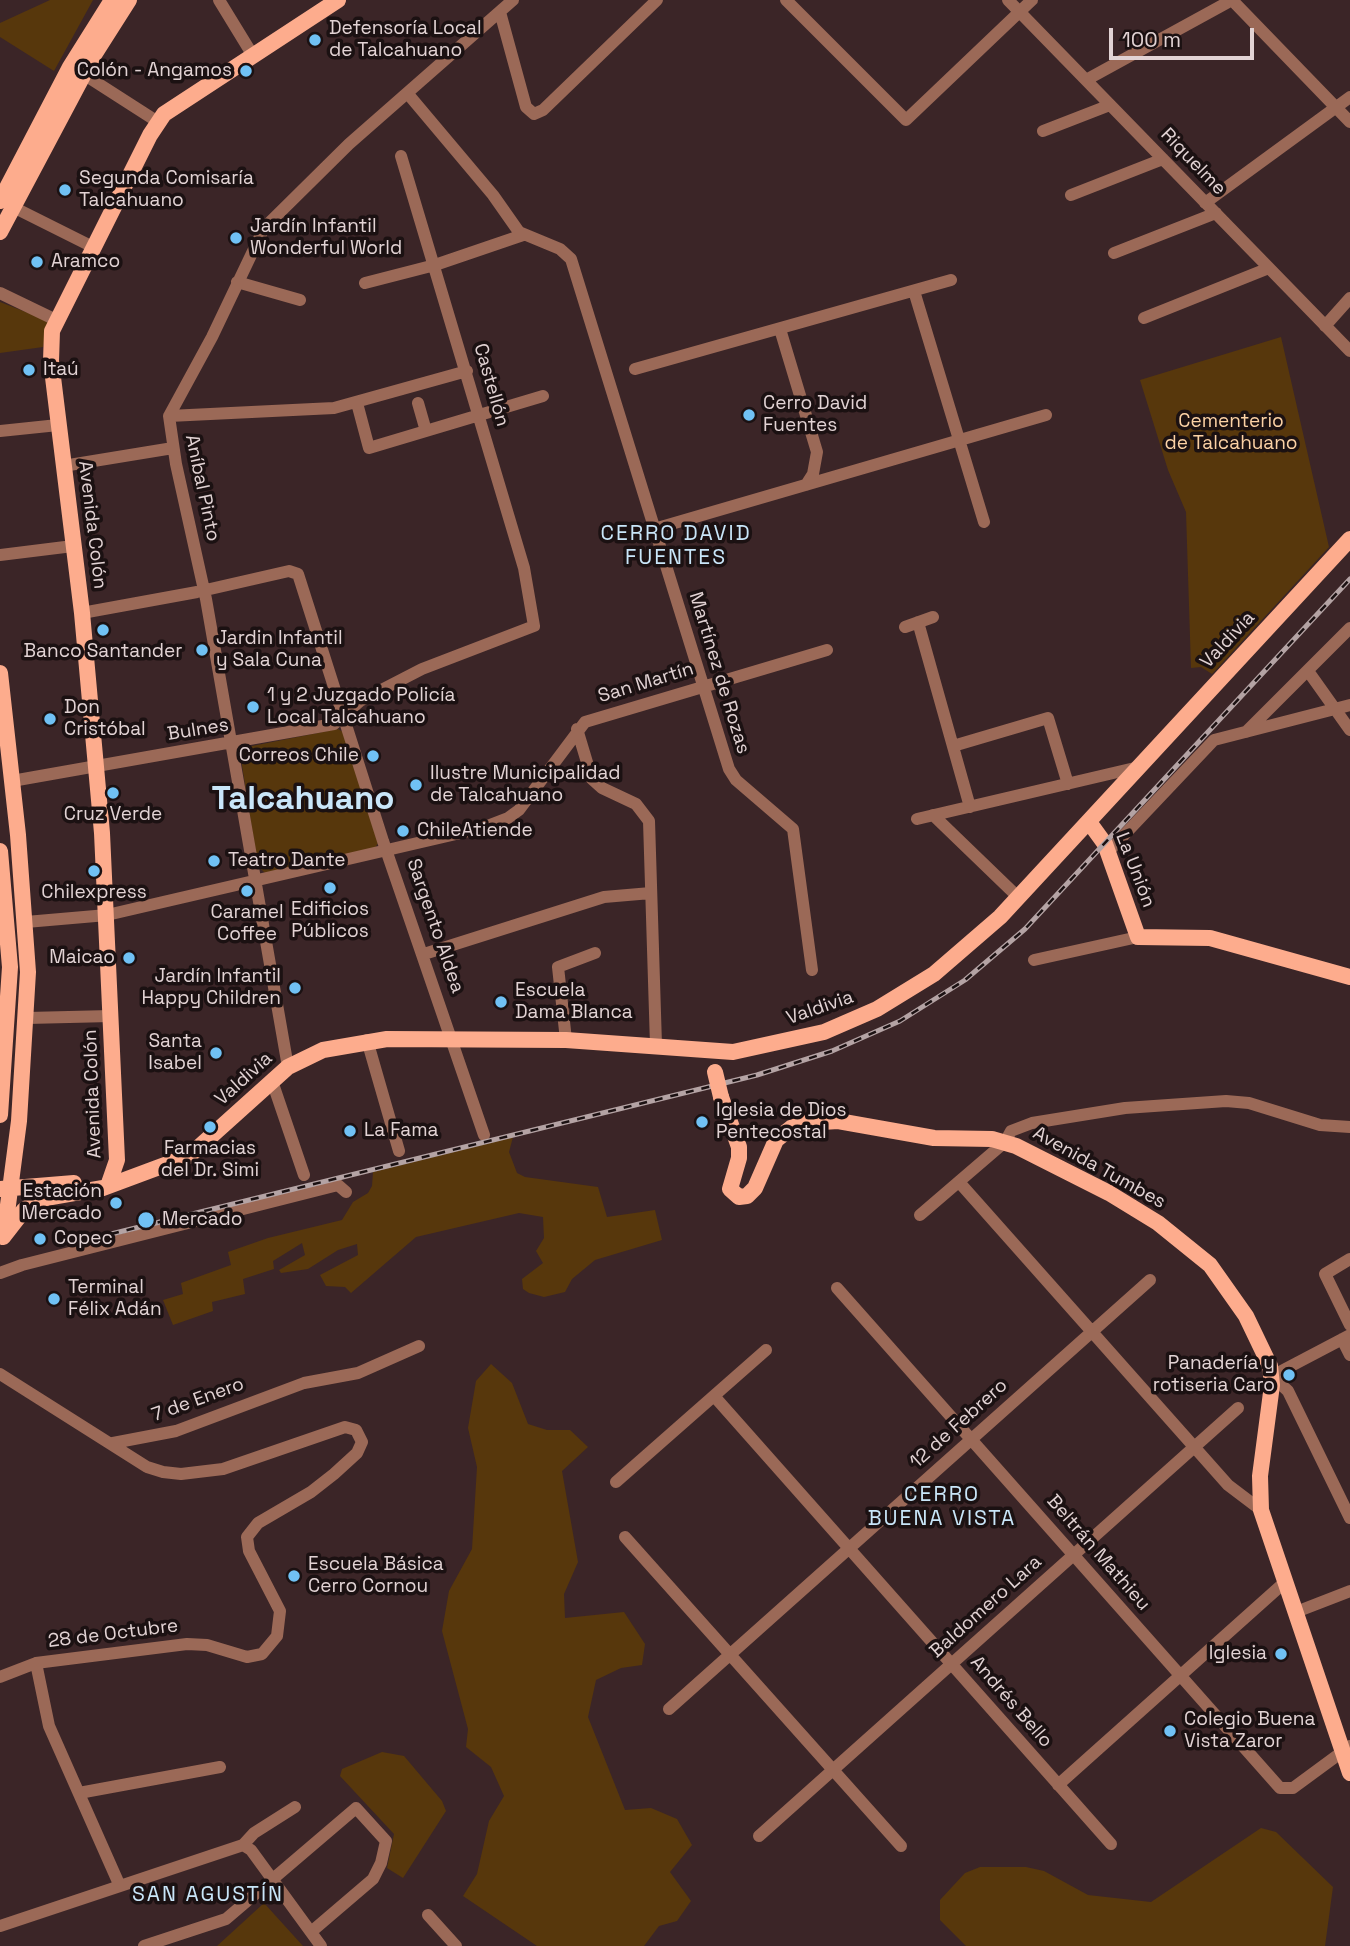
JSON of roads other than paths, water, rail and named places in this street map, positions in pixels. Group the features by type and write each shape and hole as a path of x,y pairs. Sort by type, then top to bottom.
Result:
{"main road":[{"path":"0,232 6,204 112,0"},
{"path":"77,70 130,0"},
{"name":"Avenida Colón","path":"111,1181 117,1160 107,915 97,767 82,613 50,352 56,320 158,121 177,104 338,0"},
{"name":"Valdivia","path":"1,1240 34,1202 181,1161 197,1151 288,1067 313,1054 367,1040 453,1039 566,1040 733,1052 824,1032 864,1015 941,969 979,938 1350,539"},
{"path":"0,673 6,784 26,922 27,1018 1,1240"},
{"name":"La Unión","path":"1089,821 1102,837 1138,937"},
{"path":"0,851 10,967 0,1115"},
{"path":"6,910 26,922"},
{"path":"1138,937 1210,938 1350,977"},
{"name":"Avenida Tumbes","path":"711,1050 721,1097 739,1147 739,1158 730,1189 739,1197 747,1196 755,1188 776,1140 791,1128 807,1123 838,1121 934,1138 983,1138 1005,1142 1109,1193 1158,1223 1200,1256 1228,1287 1262,1346 1272,1376 1260,1476 1261,1510 1346,1748 1350,1773"},
{"name":"Valdivia","path":"6,1189 111,1181"}],"street":[{"path":"219,0 252,54"},
{"name":"Aníbal Pinto","path":"288,1067 204,591 173,448 170,416 264,228 341,152 513,0"},
{"path":"500,12 526,107 534,114 543,110 657,0"},
{"name":"Riquelme","path":"1008,0 1350,351"},
{"path":"788,1 906,120 1032,0"},
{"path":"1086,80 1232,0 1350,122"},
{"path":"77,70 158,121"},
{"path":"365,283 435,265 523,235 487,187 408,94"},
{"path":"1205,202 1350,97"},
{"path":"1043,131 1110,105"},
{"name":"Castellón","path":"401,156 524,568 534,626"},
{"path":"1071,195 1163,159"},
{"path":"6,204 93,247"},
{"path":"1114,253 1216,213"},
{"name":"Martínez de Rozas","path":"523,235 560,249 571,259 702,687 733,776 793,829 812,970"},
{"path":"1144,318 1269,268"},
{"path":"635,369 951,280"},
{"path":"237,282 300,300"},
{"path":"914,292 984,522"},
{"path":"0,293 56,320"},
{"path":"1325,326 1350,298"},
{"path":"780,329 817,452 813,474 804,485"},
{"path":"170,416 316,409 356,403 467,371"},
{"path":"356,403 369,448 543,396"},
{"path":"418,403 426,432"},
{"path":"654,529 1046,415"},
{"path":"0,431 58,425"},
{"path":"63,466 173,448"},
{"path":"0,555 73,546"},
{"name":"Sargento Aldea","path":"204,591 296,571 484,1135"},
{"path":"82,613 204,591"},
{"path":"933,617 911,624 953,746 970,807"},
{"name":"Bulnes","path":"6,784 334,724 360,701 439,660 534,626"},
{"path":"1246,732 1350,628"},
{"name":"San Martín","path":"26,922 107,915 473,831 514,815 577,729 589,720 827,650"},
{"path":"1308,671 1350,730"},
{"path":"1108,852 1214,740 1350,705"},
{"path":"953,746 1048,718 1068,784"},
{"path":"577,729 592,779 602,788 636,804 647,817 656,1045"},
{"path":"917,819 1140,767"},
{"path":"933,815 1018,898"},
{"path":"424,954 604,897 651,893"},
{"path":"1034,960 1138,937"},
{"path":"566,1040 558,967 595,953"},
{"path":"27,1018 111,1016"},
{"path":"367,1040 399,1152"},
{"path":"272,1081 304,1175"},
{"path":"920,1215 1005,1142 1015,1129 1063,1117 1176,1103 1226,1101 1250,1102 1320,1125 1350,1127"},
{"path":"959,1182 1236,1493 1261,1510"},
{"path":"0,1273 22,1265 338,1185 346,1192"},
{"path":"1350,1259 1325,1274 1350,1325"},
{"path":"0,1263 22,1265"},
{"name":"12 de Febrero","path":"669,1709 1150,1280"},
{"name":"Beltrán Mathieu","path":"837,1288 1283,1790 1293,1788 1346,1748"},
{"path":"1350,1354 1346,1337 1272,1376 1288,1391 1350,1518"},
{"name":"7 de Enero","path":"113,1443 186,1428 304,1383 358,1373 419,1346"},
{"path":"616,1482 766,1350"},
{"path":"0,1374 113,1443"},
{"name":"Andrés Bello","path":"715,1396 1111,1844"},
{"name":"Baldomero Lara","path":"760,1836 1238,1408"},
{"name":"28 de Octubre","path":"0,1677 36,1663 187,1644 206,1645 247,1657 262,1654 277,1636 280,1611 249,1551 247,1536 258,1523 310,1492 334,1474 357,1453 362,1442 356,1430 345,1427 223,1469 181,1474 147,1467 113,1443"},
{"path":"625,1537 901,1846"},
{"path":"1058,1785 1285,1581"},
{"path":"1296,1612 1350,1591"},
{"path":"36,1663 46,1718 119,1884"},
{"path":"79,1793 220,1767"},
{"path":"0,1926 119,1884 243,1845 254,1833 295,1807"},
{"path":"144,1946 222,1921 356,1808 386,1841 381,1863 373,1879 311,1932"},
{"path":"243,1845 251,1850 321,1946"},
{"path":"428,1916 456,1946"}],"railway":[{"path":"111,1234 757,1075 832,1051 900,1021 965,980 1025,929 1350,579"}],"place":[{"name":"Defensoría Local de Talcahuano","path":"315,40"},
{"name":"Colón - Angamos","path":"246,71"},
{"name":"Segunda Comisaría Talcahuano","path":"65,190"},
{"name":"Jardín Infantil Wonderful World","path":"236,238"},
{"name":"Aramco","path":"37,262"},
{"name":"Itaú","path":"29,370"},
{"name":"Cerro David Fuentes","path":"749,415"},
{"name":"Banco Santander","path":"103,630"},
{"name":"Jardin Infantil y Sala Cuna","path":"202,650"},
{"name":"1 y 2 Juzgado Policía Local Talcahuano","path":"253,707"},
{"name":"Don Cristóbal","path":"50,719"},
{"name":"Correos Chile","path":"373,756"},
{"name":"Ilustre Municipalidad de Talcahuano","path":"416,785"},
{"name":"Cruz Verde","path":"113,793"},
{"name":"ChileAtiende","path":"403,831"},
{"name":"Teatro Dante","path":"214,861"},
{"name":"Chilexpress","path":"94,871"},
{"name":"Edificios Públicos","path":"330,888"},
{"name":"Caramel Coffee","path":"247,891"},
{"name":"Maicao","path":"129,958"},
{"name":"Jardín Infantil Happy Children","path":"295,988"},
{"name":"Escuela Dama Blanca","path":"501,1002"},
{"name":"Santa Isabel","path":"216,1053"},
{"name":"Iglesia de Dios Pentecostal","path":"702,1122"},
{"name":"Farmacias del Dr. Simi","path":"210,1127"},
{"name":"La Fama","path":"350,1131"},
{"name":"Estación Mercado","path":"116,1203"},
{"name":"Mercado","path":"146,1220"},
{"name":"Copec","path":"40,1239"},
{"name":"Terminal Félix Adán","path":"54,1299"},
{"name":"Panadería y rotiseria Caro","path":"1289,1375"},
{"name":"Escuela Básica Cerro Cornou","path":"294,1576"},
{"name":"Iglesia","path":"1281,1654"},
{"name":"Colegio Buena Vista Zaror","path":"1170,1731"}],"district":[{"name":"CERRO DAVID FUENTES","path":"676,546"},
{"name":"Talcahuano","path":"303,800"},
{"name":"CERRO BUENA VISTA","path":"942,1507"},
{"name":"SAN AGUSTÍN","path":"208,1895"}],"park label":[{"name":"Cementerio de Talcahuano","path":"1231,433"}]}
